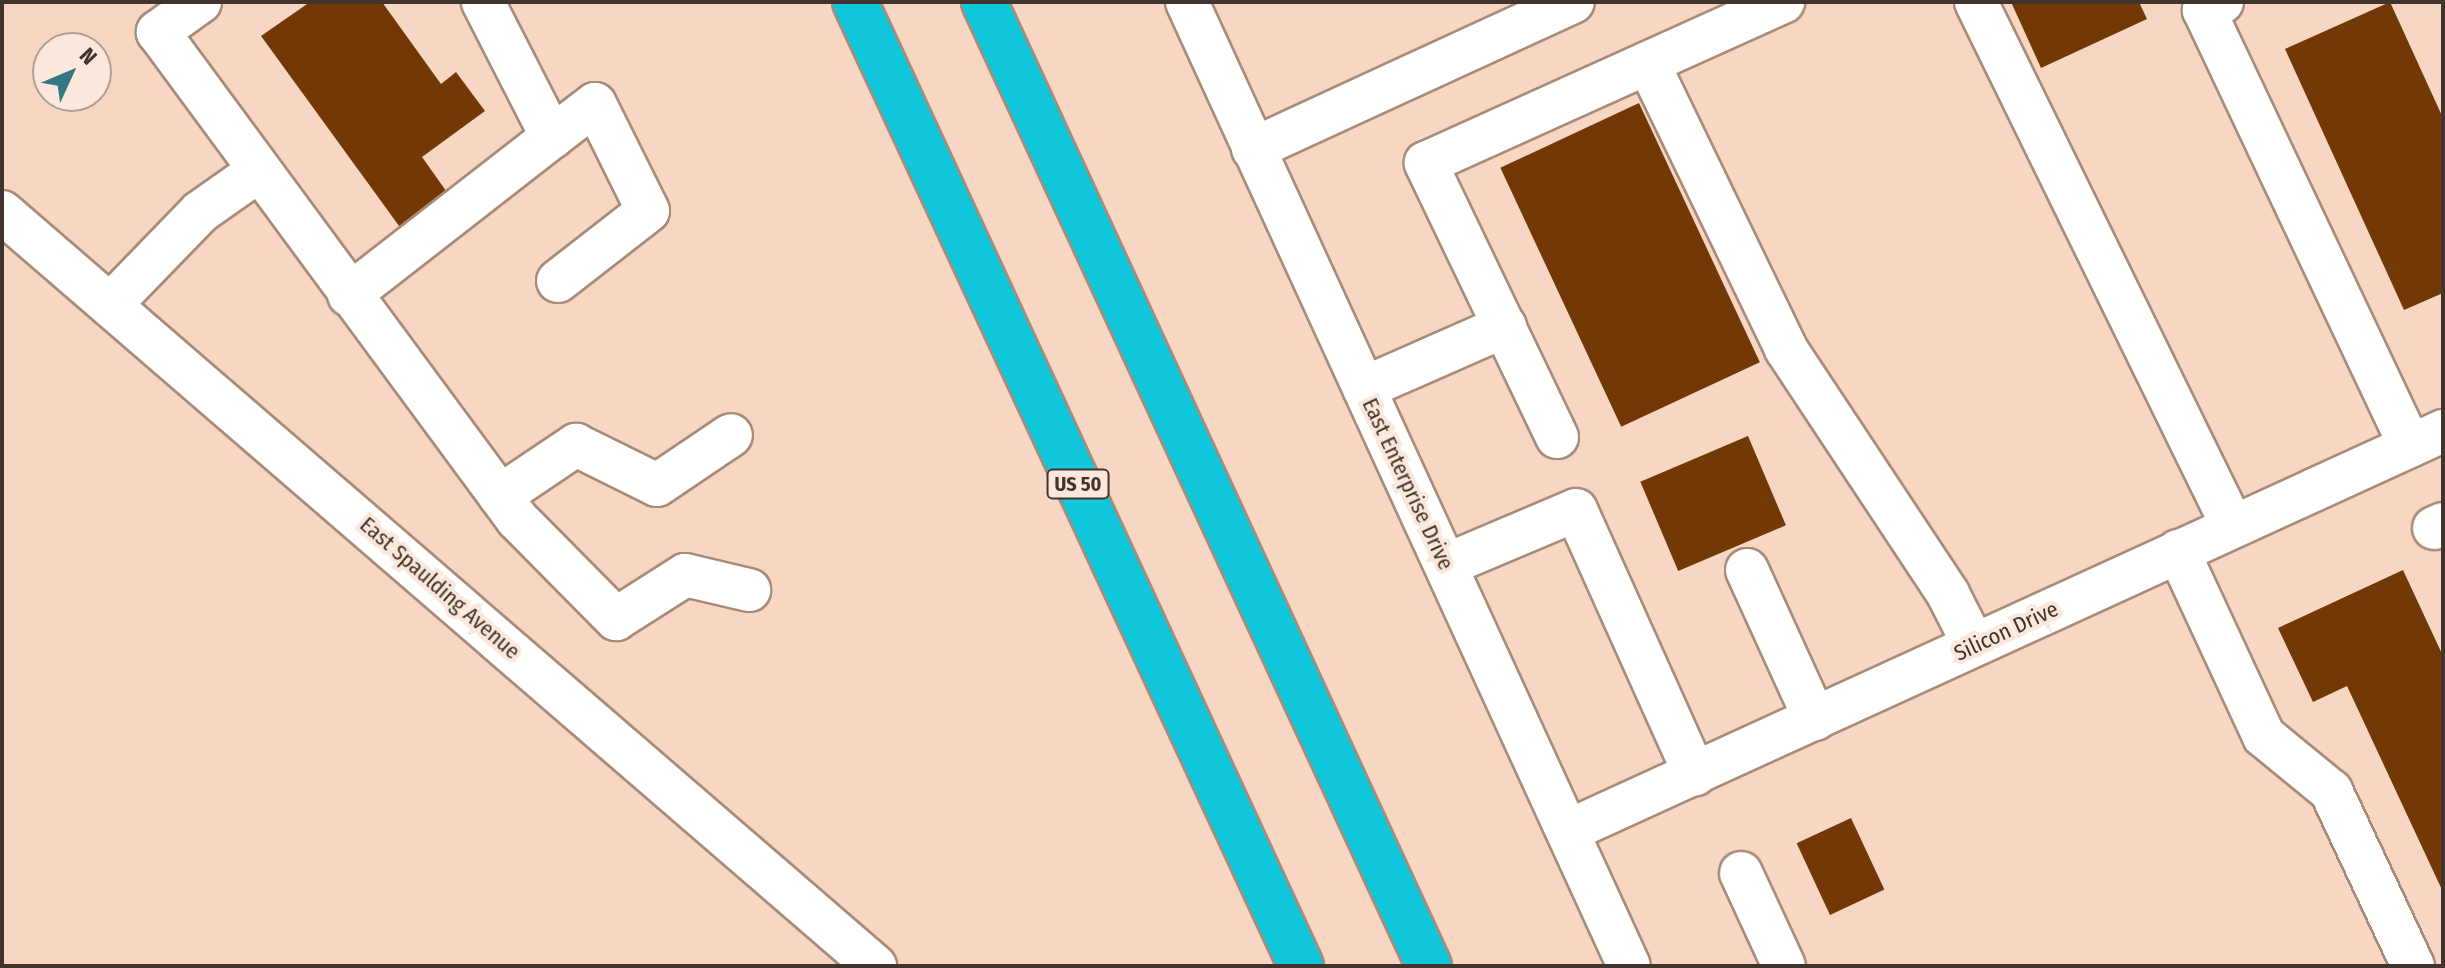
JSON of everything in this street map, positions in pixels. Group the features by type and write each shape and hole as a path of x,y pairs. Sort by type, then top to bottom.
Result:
{"highway":[{"name":"US 50","path":"855,2 1301,966"},
{"path":"984,2 1429,966"}],"street":[{"path":"200,2 158,32 257,172 500,496 616,619 685,575 749,590"},
{"path":"483,2 552,137"},
{"name":"East Enterprise Drive","path":"1187,2 1629,966"},
{"path":"1253,149 1573,2"},
{"path":"1557,437 1426,163 1783,2"},
{"path":"1976,2 2232,525"},
{"path":"2222,2 2204,10 2426,438"},
{"path":"1648,63 1786,349 1948,594 1974,645"},
{"path":"349,295 595,104 648,211 558,281"},
{"path":"110,305 200,212 257,172"},
{"name":"East Spaulding Avenue","path":"2,212 875,966"},
{"path":"1364,388 1505,326"},
{"path":"500,496 576,445 657,485 731,435"},
{"name":"Silicon Drive","path":"1568,831 2426,438"},
{"path":"1446,565 1576,510 1695,775"},
{"path":"2178,551 2264,736 2331,791 2413,966"},
{"path":"1747,570 1815,719"},
{"path":"1741,873 1784,966"}],"building":[{"path":"310,2 382,2 441,84 456,72 485,111 422,157 449,195 402,230 261,36"},
{"path":"2011,2 2139,2 2147,19 2041,68"},
{"path":"2390,2 2443,118 2443,293 2404,310 2285,49"},
{"path":"1639,103 1760,362 1621,427 1500,168"},
{"path":"1748,436 1786,525 1678,571 1640,482"},
{"path":"2403,570 2443,656 2443,892 2347,686 2313,702 2278,628"},
{"path":"1851,818 1884,890 1830,915 1797,843"}]}
